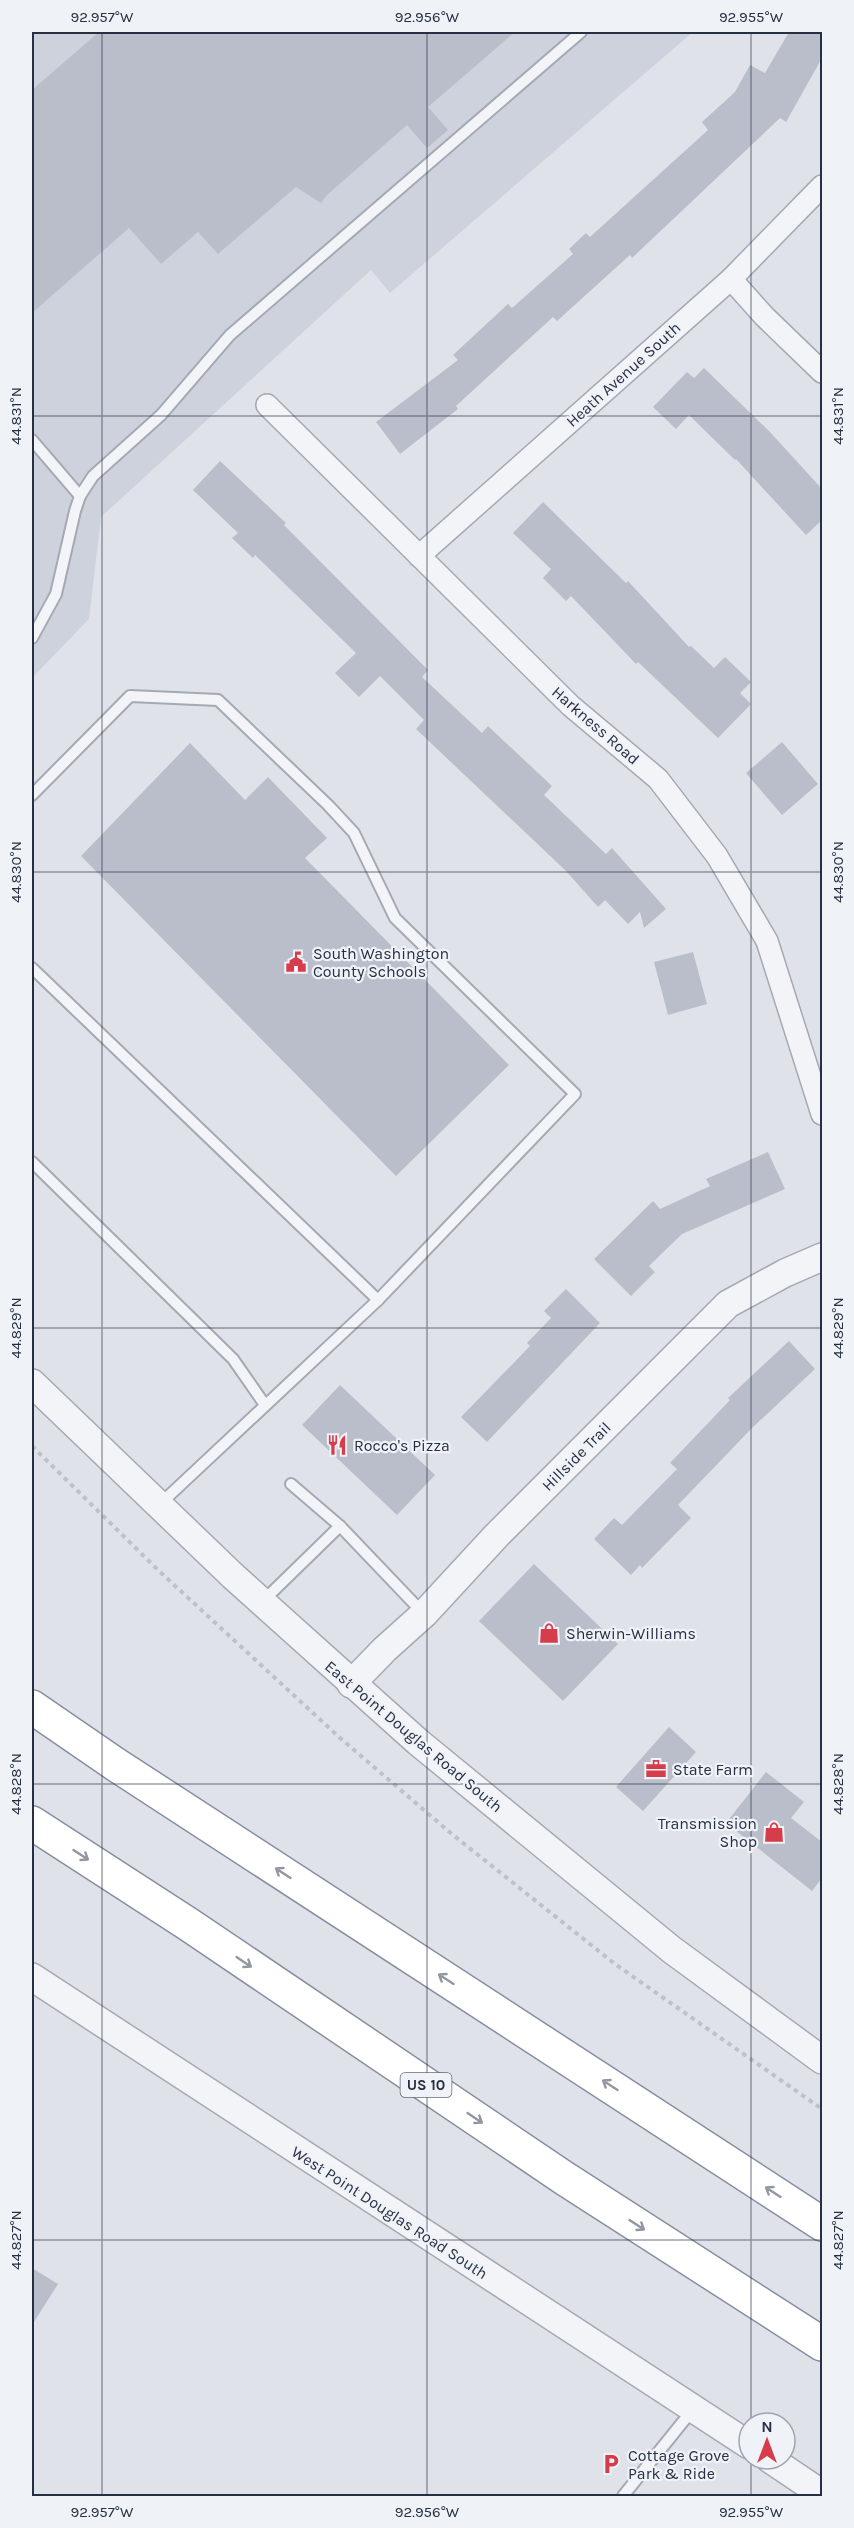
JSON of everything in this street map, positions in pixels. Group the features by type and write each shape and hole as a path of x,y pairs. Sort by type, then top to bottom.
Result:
{"highway":[{"path":"32,1707 822,2224"},
{"name":"US 10","path":"32,1823 198,1931 564,2178 822,2344"}],"street":[{"name":"Heath Avenue South","path":"419,556 731,279 822,186"},
{"path":"731,279 764,316 822,372"},
{"name":"Harkness Road","path":"267,405 570,706 658,779 717,856 767,940 822,1114"},
{"name":"Hillside Trail","path":"351,1684 424,1614 496,1535 728,1304 785,1273 822,1257"},
{"name":"East Point Douglas Road South","path":"32,1383 261,1602 427,1750 672,1950 822,2060"},
{"name":"West Point Douglas Road South","path":"32,1977 737,2437"},
{"path":"788,2471 822,2494"}],"lane":[{"path":"32,638 49,611 59,585 75,511 80,496 93,476 174,402 230,335 581,32"},
{"path":"32,440 80,496"},
{"path":"32,795 130,696 218,700 354,832 395,918 575,1094 378,1300 158,1505"},
{"path":"32,968 378,1300"},
{"path":"32,1162 233,1359 265,1405"},
{"path":"291,1484 339,1526 424,1614"},
{"path":"261,1602 339,1526"},
{"path":"624,2496 694,2408"}],"path":[{"path":"32,1446 159,1571 305,1706 453,1834 615,1964 822,2109"}],"shaded area":[{"path":"32,32 693,32 390,293 371,270 101,517 89,619 32,678"}],"building":[{"path":"99,32 515,32 428,107 448,130 427,148 407,125 327,195 321,203 296,187 218,254 198,232 161,264 129,228 32,313 32,90"},
{"path":"789,32 822,32 822,58 786,122 780,118 632,258 630,255 557,321 553,317 456,406 458,409 400,454 376,422 458,360 453,355 508,304 512,308 573,254 569,249 586,233 590,237 708,130 702,122 735,92 750,65 765,73"},
{"path":"704,368 770,432 822,489 822,520 806,535 736,459 689,415 676,429 653,407 687,372 694,378"},
{"path":"220,461 286,523 284,525 428,670 422,677 482,733 488,726 552,786 544,795 606,854 612,848 666,909 644,928 640,912 628,924 605,900 598,907 566,871 416,729 424,720 380,676 359,697 335,673 356,653 255,555 253,558 232,538 238,533 193,490"},
{"path":"543,502 626,583 628,581 689,647 691,646 714,668 725,657 751,682 740,693 751,704 718,738 638,662 636,664 571,596 566,601 543,578 551,569 513,533"},
{"path":"782,742 818,784 782,815 746,773"},
{"name":"South Washington County Schools","path":"190,743 245,800 268,777 327,838 305,858 509,1065 396,1176 81,856"},
{"path":"693,952 707,1004 668,1015 654,962"},
{"path":"768,1152 785,1189 682,1234 649,1266 655,1272 631,1296 594,1259 653,1201 660,1209 710,1186 706,1179"},
{"path":"566,1289 600,1323 487,1442 461,1417 530,1346 527,1343 551,1318 544,1311"},
{"path":"789,1341 815,1369 751,1429 678,1505 691,1518 642,1568 640,1565 631,1575 594,1539 614,1518 622,1525 677,1469 670,1463 730,1400 728,1398"},
{"path":"340,1385 435,1475 397,1515 302,1425"},
{"name":"Sherwin-Williams","path":"534,1564 618,1644 563,1701 479,1621"},
{"name":"State Farm","path":"669,1727 696,1752 643,1811 616,1787"},
{"name":"Transmission Shop","path":"766,1772 804,1802 791,1818 822,1842 822,1878 812,1891 726,1823"},
{"path":"32,2268 58,2284 32,2325"}],"place":[{"name":"South Washington County Schools","path":"296,962"},
{"name":"Rocco's Pizza","path":"337,1445"},
{"name":"Sherwin-Williams","path":"549,1633"},
{"name":"State Farm","path":"656,1769"},
{"name":"Transmission Shop","path":"774,1832"},
{"name":"Cottage Grove Park & Ride","path":"611,2464"}]}
